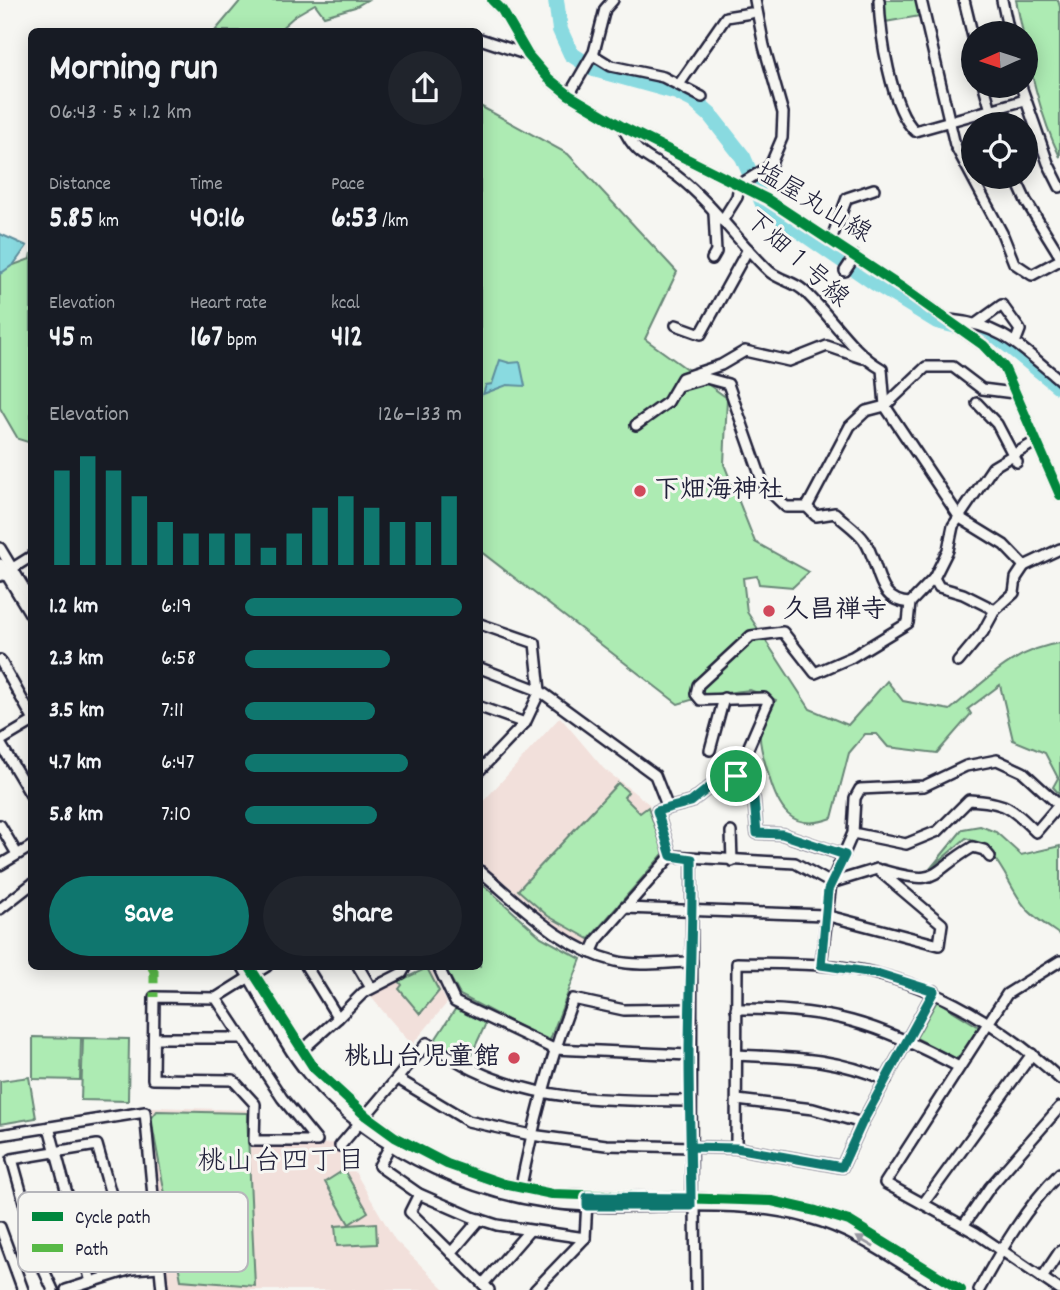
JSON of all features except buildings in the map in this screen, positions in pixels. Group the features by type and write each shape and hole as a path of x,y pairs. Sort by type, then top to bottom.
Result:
{"street":[{"name":"塩屋丸山線","path":"492,0 507,18 528,55 549,79 569,95 623,127 742,183 750,191 767,199 855,256 969,335 1004,367 1060,495"},
{"path":"569,95 591,57 606,9 613,0"},
{"path":"722,221 742,183 770,166 782,138 783,113 764,46 755,0"},
{"path":"878,0 886,53 904,121 915,131 1025,100 1060,187"},
{"path":"921,0 948,122 963,163 1002,233 1014,262 1031,275 1060,258 1022,189"},
{"path":"964,0 969,21"},
{"path":"1002,0 1006,21"},
{"path":"680,83 726,17 751,13"},
{"path":"483,40 528,55"},
{"path":"591,57 611,66 680,83 702,97"},
{"path":"987,98 991,112"},
{"name":"下畑１号線","path":"623,127 630,143 649,161 676,175 773,275 802,289 836,324 864,359 882,369 885,405 960,518 1004,545 1024,566"},
{"path":"831,240 847,198 874,189"},
{"path":"712,259 716,252 714,212"},
{"path":"676,325 701,334 748,249"},
{"path":"845,271 855,256"},
{"path":"977,323 1002,305 1020,330 1015,343"},
{"path":"949,320 977,323 997,330 1060,380"},
{"path":"636,425 668,402 682,378 721,365 745,351 789,361 827,346 864,359"},
{"path":"807,507 850,426 866,411 885,405 926,367 953,367 982,389 1014,393"},
{"path":"678,386 706,378 728,384 764,486 786,507 807,507 816,516 835,513 864,540 886,594 898,602 910,603"},
{"path":"977,404 997,424 1015,458"},
{"path":"736,776 768,702 764,698 701,701 696,694 698,685 751,636 783,632 814,673 852,657 908,624 910,603 934,578 948,550 953,526 993,467 1015,458 1035,442"},
{"path":"0,548 5,570 28,610"},
{"path":"958,662 983,632 995,610 1014,593 1016,578 1024,566 1060,549"},
{"path":"5,570 28,558"},
{"path":"5,570 28,596"},
{"path":"934,578 939,587 963,594 995,610"},
{"path":"483,625 535,643 540,691 525,723 483,767"},
{"path":"0,660 28,710"},
{"path":"483,669 540,691 655,775 668,808"},
{"path":"710,750 724,698"},
{"path":"483,712 525,723"},
{"path":"28,724 0,742 28,790"},
{"path":"821,965 831,883 853,833 855,798 860,789 924,786 966,766 997,760 1023,772 1059,805 1036,832 1010,807 999,802 970,800 938,831 906,844 853,833"},
{"path":"671,856 657,811 691,802 721,778 736,776"},
{"path":"736,776 754,799 757,833 782,834 845,855"},
{"path":"0,825 17,853"},
{"path":"731,832 732,862"},
{"path":"671,856 732,862 795,863 831,883 877,869 917,878 933,876 946,870 973,847 984,850 990,857"},
{"path":"0,865 28,848"},
{"path":"591,953 597,940 671,856"},
{"path":"692,859 689,1055 696,1290"},
{"path":"624,908 825,915 939,945 942,924 877,869"},
{"path":"483,873 561,938 591,953 618,962 692,962"},
{"path":"0,909 28,887"},
{"path":"736,1148 737,962 821,965 880,974 934,991 988,1023 1032,1054 1060,1079"},
{"path":"1058,965 1007,994 885,1183 1001,1249 1060,1290"},
{"path":"309,970 338,1017"},
{"path":"360,970 371,988"},
{"path":"298,1054 371,988 403,970"},
{"path":"440,970 455,1002 554,1049 689,1055"},
{"path":"216,998 282,1098 317,1141 254,1141 255,1104 233,1080 153,1079 155,997 216,998 251,972 309,1075 392,1142 466,1181 587,1202 772,1201 849,1220 961,1290"},
{"path":"398,1079 468,1121 531,1135 606,1145 736,1148 842,1167 862,1123 934,991"},
{"path":"520,1192 541,1092 573,999 624,1010 691,1009"},
{"path":"736,1009 785,1009 845,1017 908,1040 958,1068"},
{"path":"154,1038 242,1038"},
{"path":"340,1146 427,1044 474,1070 541,1092 598,1100 690,1101"},
{"path":"923,1204 1032,1054"},
{"path":"737,1055 845,1063 886,1080"},
{"path":"737,1100 813,1109 862,1123"},
{"path":"963,1226 990,1186 1060,1107"},
{"path":"0,1135 145,1112 153,1192"},
{"path":"48,1128 66,1192"},
{"path":"392,1142 379,1166 419,1194 480,1219 529,1231 585,1238"},
{"path":"21,1192 12,1159 97,1145 110,1192"},
{"path":"979,1290 1001,1249 1040,1193 1060,1173"},
{"path":"419,1194 410,1212 486,1287 529,1231"},
{"path":"534,1290 585,1238 587,1202"},
{"path":"693,1203 763,1208 835,1226 944,1290"},
{"path":"451,1253 480,1219"},
{"path":"0,1227 2,1243 23,1290"},
{"path":"1042,1278 1060,1251"},
{"path":"45,1272 53,1290"},
{"path":"88,1272 91,1282"},
{"path":"66,1290 123,1272"},
{"path":"160,1272 162,1290"}],"shaded area":[{"path":"560,717 604,769 649,804 667,856 591,945 567,935 483,865 483,802"},
{"path":"421,970 431,970 447,1003 412,1045 370,996"},
{"path":"152,1107 249,1110 249,1148 338,1143 395,1240 446,1290 168,1290 166,1272 248,1272 248,1192 157,1192 148,1113"}],"green space":[{"path":"241,0 367,0 355,7 324,16 315,4 281,28 218,28"},
{"path":"884,0 917,0 920,16 885,22"},
{"path":"1016,0 1058,0 1060,157 1038,98 1038,21 1020,21"},
{"path":"483,108 568,154 677,272 645,339 727,398 724,464 755,542 809,572 793,587 759,584 757,576 743,578 747,612 810,709 848,725 887,681 903,701 950,710 1014,659 1043,646 1060,643 1060,795 1053,787 1058,778 1045,753 1013,740 1000,685 968,709 971,714 937,753 888,747 877,734 865,734 849,753 832,818 818,822 796,820 788,815 776,797 760,744 760,735 776,700 750,690 708,695 678,704 483,553"},
{"path":"28,260 28,442 18,439 0,408 0,270"},
{"path":"618,783 628,792 624,797 640,813 648,807 664,853 589,939 548,916 518,890"},
{"path":"980,826 996,832 1021,855 1060,846 1060,935 1025,907 1001,867 987,850 977,843 966,838 930,869 963,829"},
{"path":"483,885 541,937 581,959 549,1042 460,995 446,970 483,970"},
{"path":"428,970 439,991 420,1014 399,989 402,985 399,981"},
{"path":"937,1001 979,1027 957,1059 916,1038"},
{"path":"456,1008 487,1021 467,1064 433,1043"},
{"path":"33,1037 81,1038 80,1080 33,1079"},
{"path":"83,1038 129,1039 128,1101 81,1100"},
{"path":"29,1077 36,1118 0,1124 0,1081"},
{"path":"157,1111 247,1113 255,1286 181,1280 180,1272 248,1272 248,1192 165,1192 151,1119"},
{"path":"344,1170 368,1212 349,1224 325,1182"},
{"path":"376,1223 377,1244 337,1246 335,1226"}],"water":[{"path":"0,234 27,246 14,264 0,274"},
{"path":"500,360 520,362 525,386 507,385 483,394 486,385 492,384"}],"waterway":[{"path":"556,0 560,30 571,54 594,69 677,92 693,100 710,115 743,157 764,206 875,283 937,321 997,336 1060,387"}],"marked path":[{"path":"153,970 154,997"}],"cycle path":[{"path":"492,0 502,10 528,55 549,79 569,95 623,127 767,199 904,289 983,345 1004,367 1060,495"},
{"path":"252,970 314,1068 366,1116 395,1137 447,1164 504,1184 552,1194 772,1201 816,1211 849,1221 961,1290"}],"place":[{"name":"下畑海神社","path":"640,491"},
{"name":"久昌禅寺","path":"769,611"},
{"name":"桃山台児童館","path":"514,1058"}],"district":[{"name":"桃山台四丁目","path":"281,1164"}],"route":[{"path":"736,776 721,778 691,802 657,811 671,856 692,859 689,1055 690,1147 691,1198 691,1206 587,1206 587,1197 691,1198 690,1147 736,1148 811,1159 842,1167 862,1123 934,991 880,974 821,965 828,890 845,855 782,834 757,833 754,799 736,776"}]}
